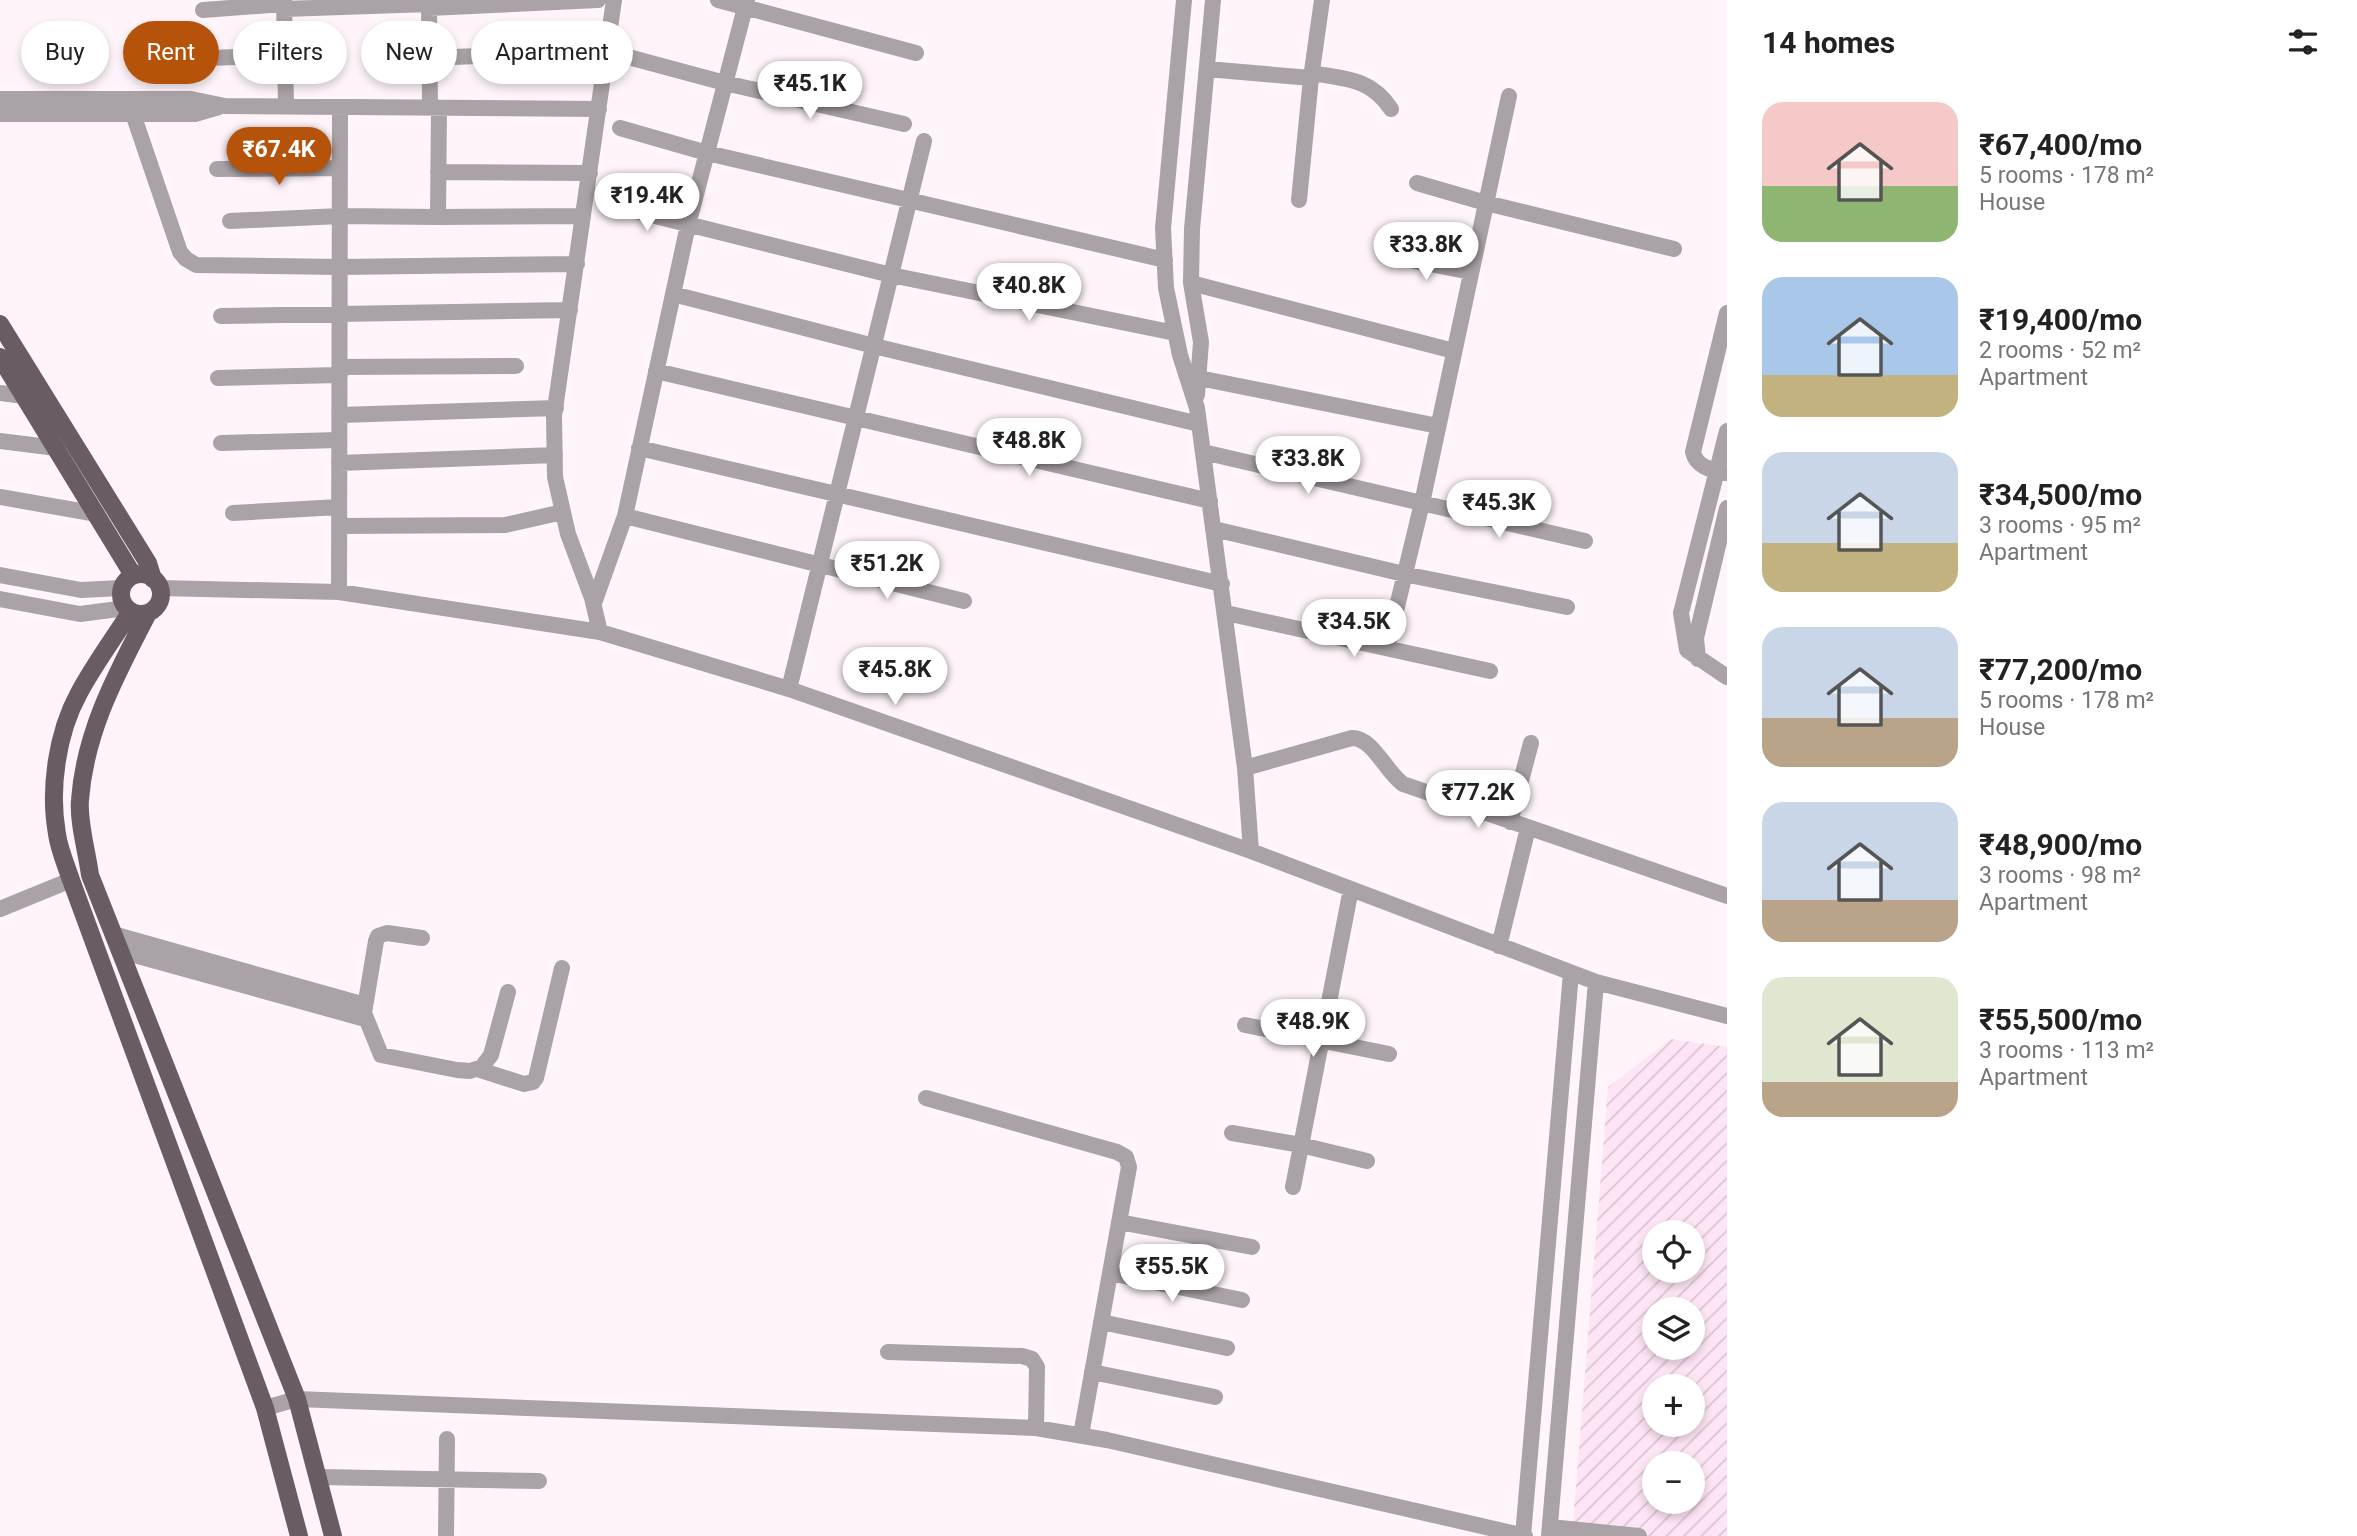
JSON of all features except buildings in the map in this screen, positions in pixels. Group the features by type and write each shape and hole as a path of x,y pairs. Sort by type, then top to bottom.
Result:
{"main road":[{"path":"0,324 148,563 160,598 158,604 135,611 78,694 67,722 58,762 53,802 57,836 265,1408 299,1536"},
{"path":"0,357 97,514 127,582 121,599 135,611"},
{"path":"127,582 144,574 156,583"},
{"path":"135,611 92,735 79,802 90,874 297,1399 333,1536"}],"street":[{"path":"202,10 284,4 598,0"},
{"path":"600,632 594,603 568,534 555,477 555,408 614,0"},
{"path":"718,0 746,3 916,53"},
{"path":"1184,0 1163,229 1166,288 1175,333 1192,377 1198,416 1226,612 1245,768 1251,851"},
{"path":"1192,377 1200,342 1191,283 1192,229 1213,0"},
{"path":"1299,200 1311,75 1322,0"},
{"path":"594,603 625,516 688,225 746,3"},
{"path":"633,58 725,83 904,124"},
{"path":"1207,69 1311,75 1355,81 1382,95 1391,109"},
{"path":"286,84 286,106"},
{"path":"432,84 438,172 438,217"},
{"path":"1387,648 1422,503 1509,96"},
{"path":"0,99 191,99 225,106 599,108"},
{"path":"0,114 195,114 225,106"},
{"path":"339,592 340,107"},
{"path":"133,114 180,251 196,265 340,267 577,264"},
{"path":"621,128 707,153 1165,260"},
{"path":"789,689 924,141"},
{"path":"217,169 340,168"},
{"path":"438,172 590,173"},
{"path":"1417,183 1486,203 1674,249"},
{"path":"615,206 891,275 1175,333"},
{"path":"230,222 340,216 583,216"},
{"path":"1388,256 1471,272"},
{"path":"1191,283 1454,352"},
{"path":"673,294 874,346 1198,416"},
{"path":"221,316 570,310"},
{"path":"1722,473 1702,466 1694,459 1693,452 1727,313"},
{"path":"218,378 516,366"},
{"path":"656,371 1210,501"},
{"path":"1192,377 1438,426"},
{"path":"0,393 24,396"},
{"path":"340,415 555,408"},
{"path":"1727,431 1722,473 1681,614 1687,650 1727,677"},
{"path":"221,443 339,440"},
{"path":"0,441 56,448"},
{"path":"639,448 1222,584"},
{"path":"1203,452 1585,541"},
{"path":"339,463 555,454"},
{"path":"0,497 97,514"},
{"path":"233,513 339,507"},
{"path":"1698,659 1696,638 1727,508"},
{"path":"339,526 505,525 563,512"},
{"path":"625,516 964,601"},
{"path":"1214,529 1404,574 1567,607"},
{"path":"0,575 81,590 127,582"},
{"path":"156,583 339,592 600,632 789,689 1251,851 1596,982 1727,1016"},
{"path":"0,599 80,614 135,611"},
{"path":"1226,612 1490,671"},
{"path":"1245,768 1352,738 1361,738 1367,742 1391,776 1403,784 1727,897"},
{"path":"1510,821 1531,743"},
{"path":"1499,946 1528,828"},
{"path":"0,909 71,880"},
{"path":"1293,1187 1351,889"},
{"path":"422,938 387,933 378,936 365,1012 381,1055 457,1070 470,1071 482,1067 491,1055 508,992"},
{"path":"117,942 365,1012"},
{"path":"477,1069 524,1084 533,1082 562,968"},
{"path":"265,1408 297,1399 1036,1428 1081,1435 1523,1536 1571,973"},
{"path":"1596,982 1550,1531 1639,1536"},
{"path":"1245,1025 1389,1054"},
{"path":"926,1098 1126,1157 1129,1167 1081,1435"},
{"path":"1232,1133 1301,1145 1367,1161"},
{"path":"1119,1222 1252,1247"},
{"path":"1110,1273 1242,1300"},
{"path":"1101,1322 1227,1348"},
{"path":"888,1352 1022,1356 1032,1359 1037,1367 1036,1428"},
{"path":"1093,1372 1215,1396"},
{"path":"446,1536 447,1439"},
{"path":"318,1477 539,1480"}],"shaded area":[{"path":"1671,1039 1727,1047 1727,1536 1572,1536 1608,1087"}]}
